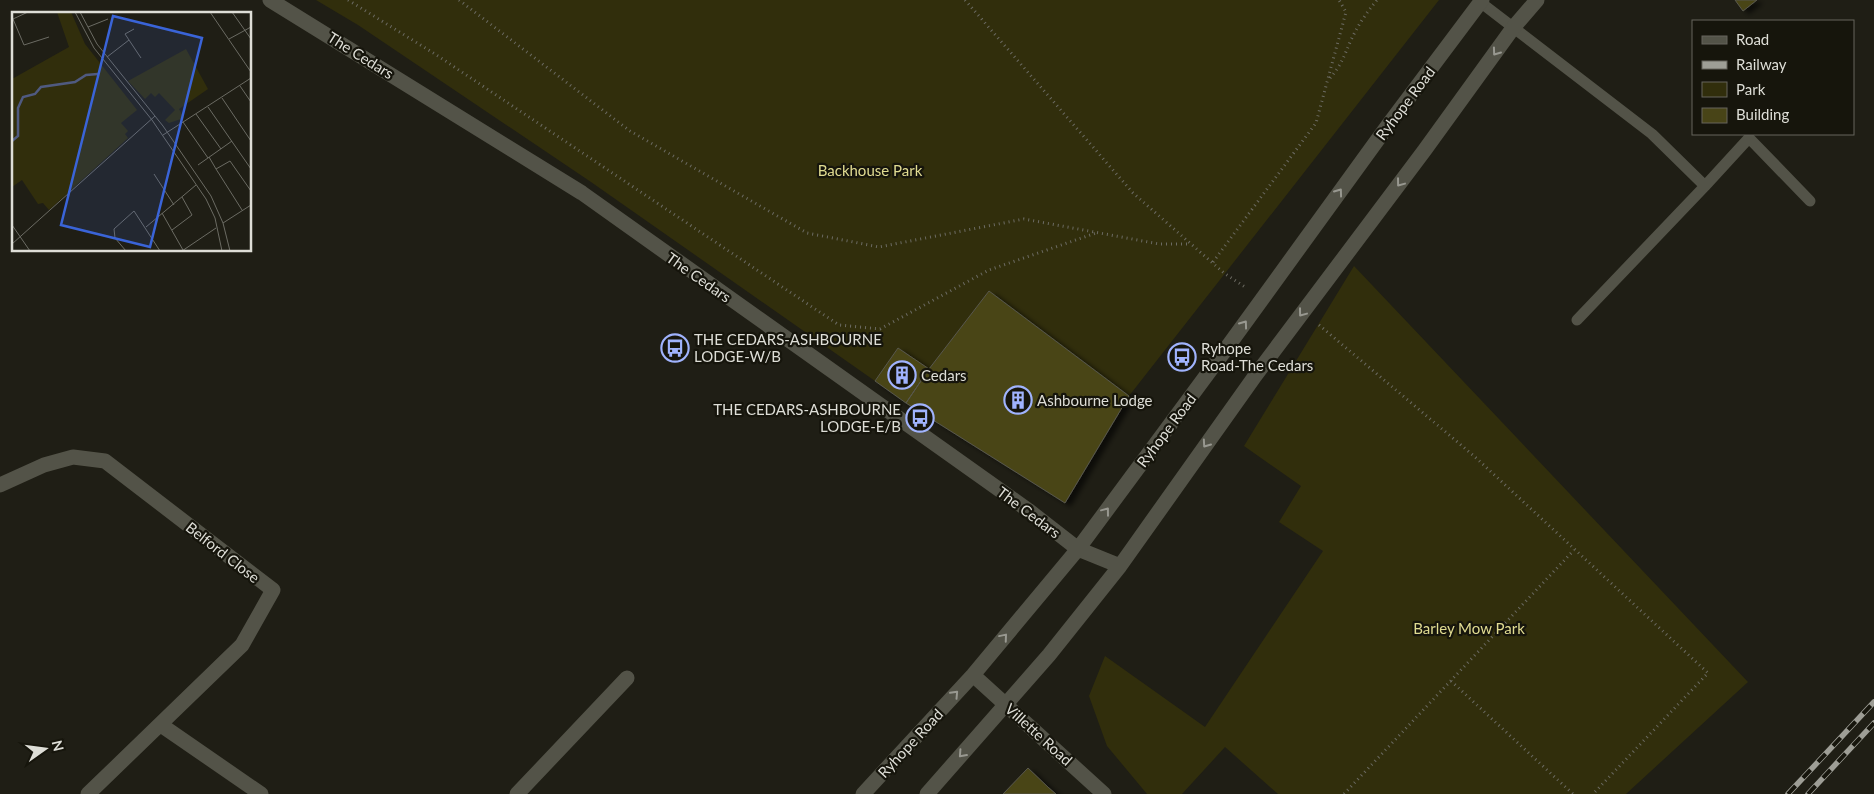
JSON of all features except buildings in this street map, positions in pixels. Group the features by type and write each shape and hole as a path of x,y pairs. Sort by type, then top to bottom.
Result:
{"street":[{"name":"The Cedars","path":"270,0 582,193 1028,510 1078,549 1120,566"},
{"path":"927,794 1049,655 1120,566 1255,376 1513,28 1537,0"},
{"name":"Ryhope Road","path":"863,794 973,675 1078,549 1481,1"},
{"name":"Belford Close","path":"0,485 44,465 73,456 105,461 273,590 242,645 161,725"},
{"name":"Villette Road","path":"973,675 1104,794"},
{"path":"517,794 627,678"},
{"path":"88,794 161,725 261,794"}],"lane":[{"path":"1481,1 1513,28 1652,134 1705,186"},
{"path":"1577,320 1749,138 1810,201"}],"path":[{"path":"348,0 435,54 839,325 880,329 989,270 1096,233"},
{"path":"460,0 630,131 808,233 879,247 1024,219 1159,244 1191,244"},
{"path":"965,0 1133,193 1224,273 1262,299"},
{"path":"1213,262 1316,123 1346,12 1338,0"},
{"path":"1329,79 1341,65 1365,15 1377,0"},
{"path":"1302,313 1318,324 1474,456 1708,673 1593,794"},
{"path":"1344,794 1574,550"},
{"path":"1450,681 1573,794"}],"green space":[{"name":"Backhouse Park","path":"316,0 1439,0 1129,396 989,291 929,369 898,348 875,381 591,182 358,25"},
{"name":"Barley Mow Park","path":"1354,266 1748,682 1626,794 1278,794 1225,747 1182,794 1147,794 1107,746 1089,696 1105,656 1205,727 1323,551 1279,522 1301,486 1244,446"}],"railway":[{"path":"1788,794 1874,702"},
{"path":"1808,794 1874,723"}],"place":[{"name":"THE CEDARS-ASHBOURNE LODGE-W/B","path":"675,348"},
{"name":"Ryhope Road-The Cedars","path":"1182,357"},
{"name":"Cedars","path":"902,375"},
{"name":"Ashbourne Lodge","path":"1018,400"},
{"name":"THE CEDARS-ASHBOURNE LODGE-E/B","path":"920,418"}]}
